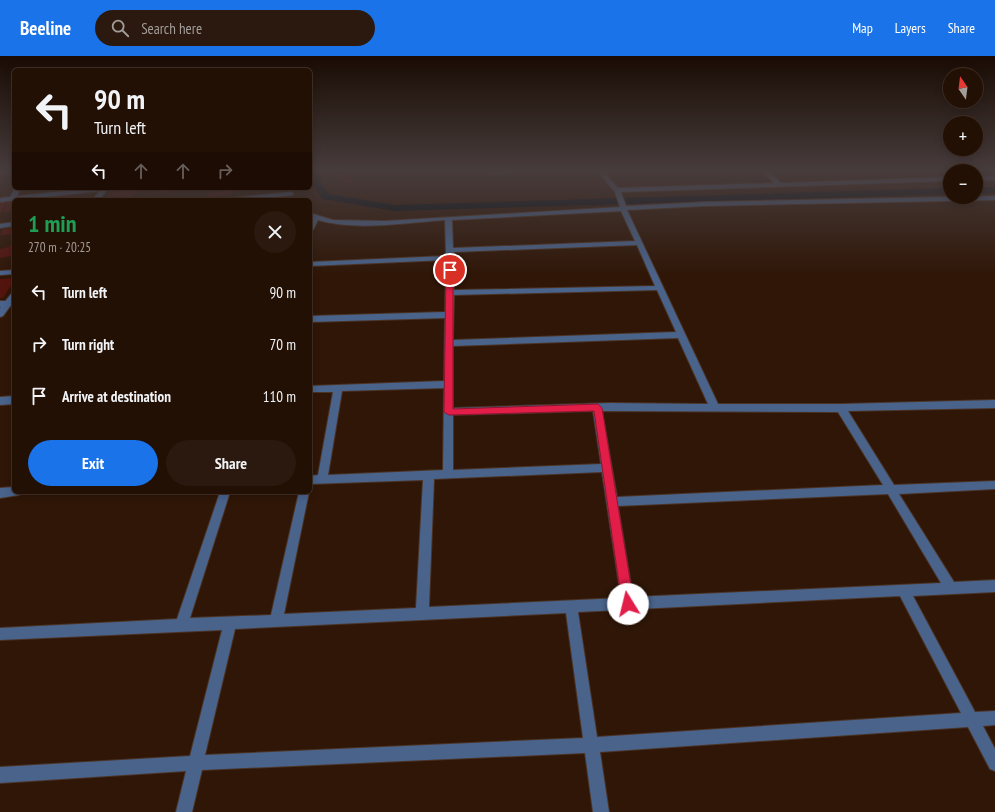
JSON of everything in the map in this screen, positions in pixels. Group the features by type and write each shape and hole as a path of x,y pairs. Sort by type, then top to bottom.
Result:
{"street":[{"path":"312,216 333,222 358,224 619,205"},
{"path":"623,205 715,408"},
{"path":"448,218 450,254 448,475"},
{"path":"0,226 12,224"},
{"path":"312,264 639,243"},
{"path":"0,272 12,272"},
{"path":"449,293 660,288"},
{"path":"0,314 4,304 12,298"},
{"path":"312,319 449,315"},
{"path":"449,343 682,335"},
{"path":"312,389 449,384"},
{"path":"322,480 338,388"},
{"path":"0,401 12,400"},
{"path":"449,412 598,408 841,408 995,404"},
{"path":"598,408 628,604"},
{"path":"841,408 951,588"},
{"path":"312,480 607,468"},
{"path":"422,614 429,476"},
{"path":"612,502 995,485"},
{"path":"0,493 12,492"},
{"path":"181,626 224,494"},
{"path":"276,621 304,494"},
{"path":"0,634 995,586"},
{"path":"904,591 995,764"},
{"path":"571,607 600,812"},
{"path":"184,812 230,623"},
{"path":"0,775 196,763 591,745 995,718"}],"building":[{"path":"0,205 5,205 0,213"},
{"path":"6,205 12,205 12,211 3,212"},
{"path":"12,228 12,234 0,235 3,229"},
{"path":"12,244 11,256 0,258 0,249 9,247"},
{"path":"12,278 12,284 3,298 0,298 0,279"}],"waterway":[{"path":"378,205 395,208 484,205"}],"route":[{"path":"450,270 449,412 598,408 628,604"}]}
